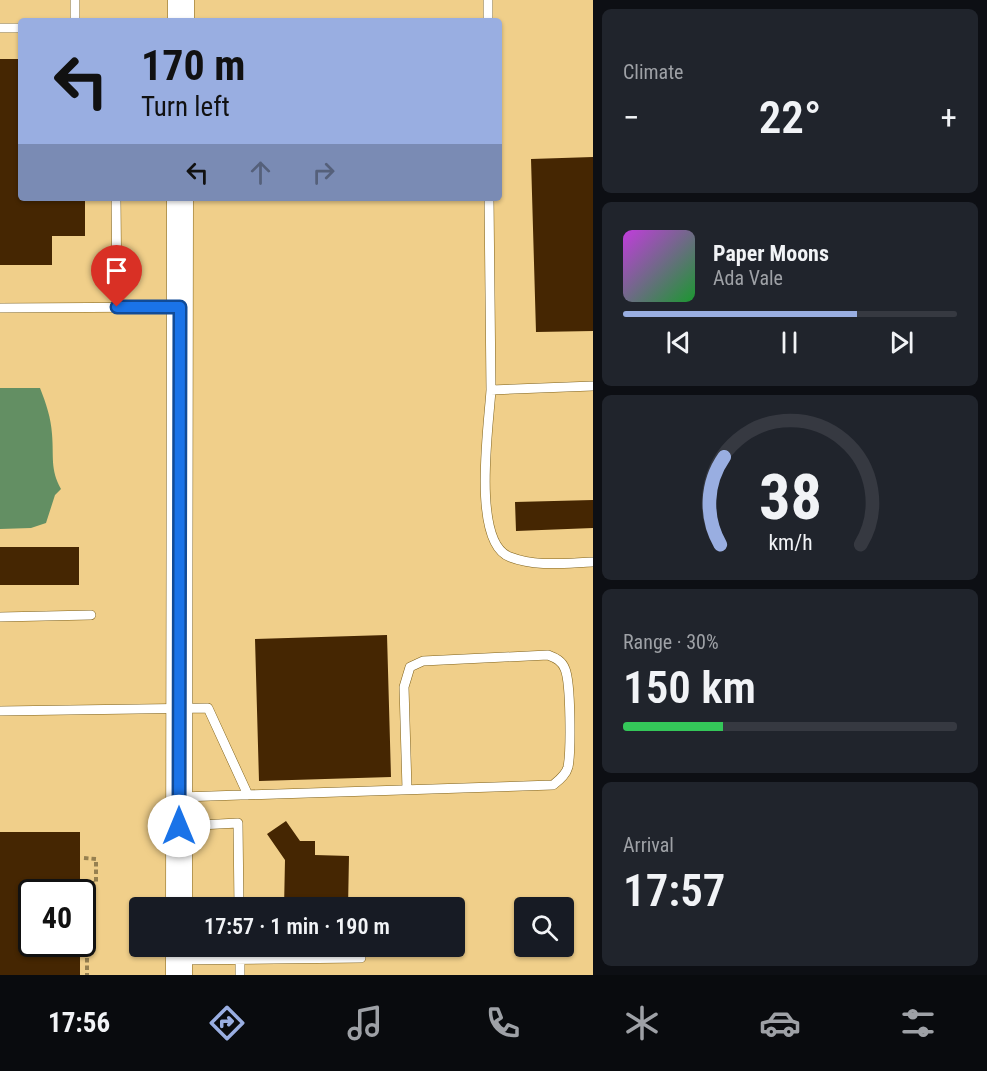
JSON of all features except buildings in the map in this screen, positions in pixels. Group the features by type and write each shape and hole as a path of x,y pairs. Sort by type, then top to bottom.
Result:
{"street":[{"path":"181,0 181,18"},
{"path":"179,897 180,201"}],"lane":[{"path":"75,0 75,18"},
{"path":"488,0 488,18"},
{"path":"0,28 18,28"},
{"path":"116,201 117,307"},
{"path":"489,201 491,390 484,507 491,536 507,557 533,564 592,562"},
{"path":"0,308 180,307"},
{"path":"491,390 592,386"},
{"path":"0,617 91,615"},
{"path":"179,798 553,785 561,779 567,769 568,756 568,684 565,669 559,660 548,655 423,661 410,667 404,687 407,789"},
{"path":"0,711 208,708 248,795"},
{"path":"179,826 238,824 239,897"},
{"path":"179,961 361,958"},
{"path":"240,959 240,975"}],"path":[{"path":"84,858 96,858 96,883 87,883 87,975"}],"shaded area":[{"path":"0,388 40,388 49,416 54,469 61,489 55,495 46,523 31,528 0,529"}],"route":[{"path":"117,307 180,307 179,826"}]}
